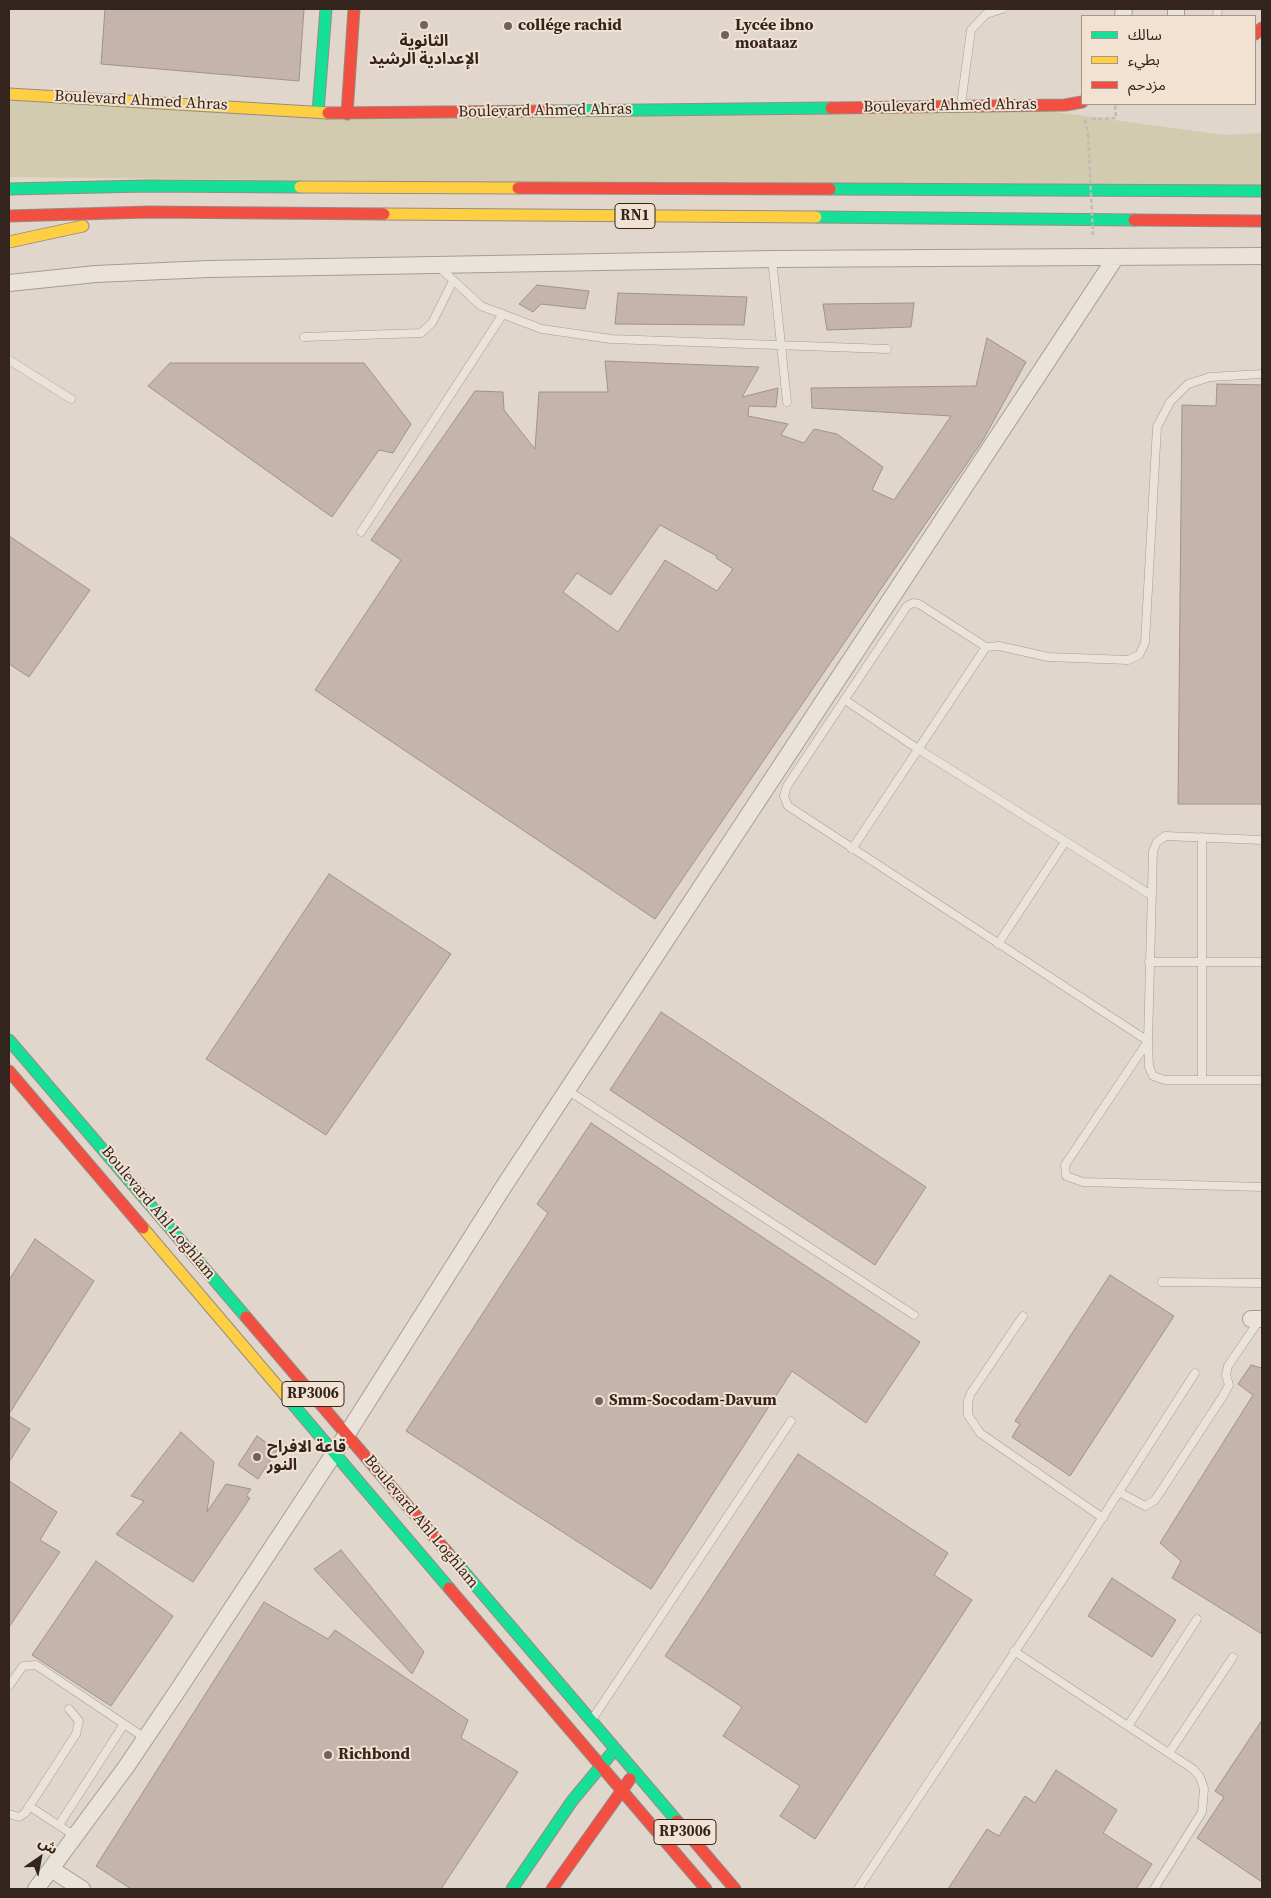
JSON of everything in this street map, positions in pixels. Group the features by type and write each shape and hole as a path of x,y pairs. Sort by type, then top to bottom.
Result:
{"main road":[{"path":"318,112 326,9"},
{"path":"347,114 354,9"},
{"name":"Boulevard Ahmed Ahras","path":"9,94 347,114 1065,105 1081,102"},
{"path":"9,177 146,186"},
{"name":"RN1","path":"9,189 146,186 1262,191"},
{"path":"9,242 149,212"},
{"name":"RN1","path":"9,216 149,212 1262,220"},
{"name":"Boulevard Ahl Loghlam","path":"9,1040 735,1889"},
{"name":"Boulevard Ahl Loghlam","path":"9,1070 600,1766 620,1792 706,1889"},
{"path":"84,1158 100,1146"},
{"path":"241,1342 257,1329"},
{"path":"512,1889 572,1801 615,1750"},
{"path":"552,1889 620,1792 635,1774"}],"street":[{"path":"9,283 134,272 436,265 772,259 1262,256"},
{"path":"36,1889 145,1738 334,1454 567,1090 1116,257"},
{"path":"51,1869 82,1889"}],"lane":[{"path":"960,106 971,30 986,14 1002,9"},
{"path":"772,259 787,402"},
{"path":"436,265 481,306 542,329 611,339 887,349"},
{"path":"304,337 421,333 432,323 453,281"},
{"path":"361,532 503,314"},
{"path":"9,360 71,399"},
{"path":"1148,1041 788,806 784,796 787,786 907,606 912,603 919,604 986,647 999,646 1048,657 1128,660 1140,655 1145,643 1157,427 1170,402 1188,384 1210,377 1262,374"},
{"path":"852,849 986,647"},
{"path":"845,700 918,749 1151,896"},
{"path":"1262,840 1165,836 1157,842 1153,851 1148,1041 1149,1067 1154,1076 1165,1080 1262,1080"},
{"path":"1202,837 1202,1080"},
{"path":"998,944 1065,842"},
{"path":"1149,962 1262,962"},
{"path":"1148,1041 1065,1165 1066,1176 1083,1182 1262,1186"},
{"path":"567,1090 914,1315"},
{"path":"1162,1282 1262,1284"},
{"path":"1023,1316 971,1393 968,1401 968,1415 980,1433 1103,1518"},
{"path":"1119,1492 1145,1506 1155,1500 1223,1396 1229,1385 1226,1375 1228,1366 1258,1319"},
{"path":"858,1889 1103,1518 1195,1373"},
{"path":"591,1722 791,1421"},
{"path":"1128,1726 1197,1619"},
{"path":"1014,1651 1193,1769 1200,1777 1204,1789 1205,1803 1202,1812 1154,1889"},
{"path":"1169,1753 1233,1657"},
{"path":"9,1686 23,1666 36,1664 145,1738"},
{"path":"9,1814 19,1817 29,1806 78,1730 78,1718 69,1709"},
{"path":"59,1825 124,1724"},
{"path":"29,1806 75,1836"}],"path":[{"path":"1086,124 1094,235"}],"shaded area":[{"path":"9,93 347,112 1033,109 1224,135 1262,133 1262,191 9,177"}],"building":[{"path":"105,9 304,9 299,81 101,64"},
{"path":"537,285 589,291 585,309 541,304 533,312 519,304"},
{"path":"618,293 747,297 744,325 615,324"},
{"path":"914,303 911,327 827,330 823,304"},
{"path":"987,338 1026,362 983,440 655,919 315,690 401,560 371,540 475,391 503,392 504,410 535,449 539,392 608,392 605,361 759,367 742,397 778,388 776,407 749,406 748,416 788,424 781,435 804,443 814,429 837,434 883,467 872,490 894,500 951,416 812,408 811,388 976,386","holes":["660,525 717,556 716,558 733,569 717,591 665,560 618,632 563,592 577,573 611,595"]},
{"path":"170,363 364,363 411,424 393,453 379,450 332,517 148,386"},
{"path":"1217,384 1262,385 1262,804 1178,804 1182,405 1216,406"},
{"path":"9,536 90,590 29,677 9,664"},
{"path":"329,874 451,954 326,1135 206,1059"},
{"path":"661,1012 926,1187 875,1265 610,1090"},
{"name":"Smm-Socodam-Davum","path":"591,1123 920,1342 866,1423 792,1371 651,1589 406,1431 548,1213 537,1204"},
{"path":"35,1239 94,1281 9,1414 9,1280"},
{"path":"1110,1275 1174,1316 1070,1476 1012,1437 1020,1424 1015,1421"},
{"path":"1251,1365 1262,1368 1262,1634 1172,1578 1181,1561 1160,1543 1253,1395 1238,1384"},
{"path":"9,1416 30,1429 9,1462"},
{"path":"181,1432 214,1462 207,1512 226,1484 251,1489 246,1496 250,1498 193,1582 116,1534 144,1501 131,1496"},
{"path":"257,1436 277,1450 258,1479 238,1465"},
{"path":"798,1454 948,1553 934,1575 972,1600 815,1839 780,1816 800,1786 723,1736 742,1707 665,1656"},
{"path":"9,1481 57,1512 40,1540 60,1552 9,1627"},
{"path":"341,1550 424,1652 412,1674 314,1569"},
{"path":"96,1561 173,1616 111,1706 32,1655"},
{"path":"1112,1578 1176,1620 1152,1657 1088,1616"},
{"name":"Richbond","path":"264,1602 328,1639 335,1630 468,1720 461,1738 518,1772 441,1889 131,1889 96,1866"},
{"path":"1262,1720 1262,1882 1197,1838 1224,1797 1215,1791"},
{"path":"1056,1770 1117,1810 1103,1833 1152,1864 1136,1889 948,1889 987,1829 999,1836 1025,1796 1035,1803"}],"traffic: fast":[{"path":"318,112 326,9"},
{"path":"553,111 831,108"},
{"path":"9,189 146,186 300,187"},
{"path":"830,189 1262,191"},
{"path":"816,217 1134,220"},
{"path":"9,1040 246,1317"},
{"path":"285,1395 449,1588"},
{"path":"447,1552 677,1821"},
{"path":"512,1889 572,1801 611,1754"}],"traffic: slow":[{"path":"9,94 328,113"},
{"path":"300,187 518,188"},
{"path":"384,214 816,217"},
{"path":"9,242 83,226"},
{"path":"143,1228 285,1395"}],"traffic: jam":[{"path":"347,114 354,9"},
{"path":"1256,33 1262,28"},
{"path":"831,108 1065,105 1081,102"},
{"path":"328,113 553,111"},
{"path":"518,188 830,189"},
{"path":"9,216 149,212 384,214"},
{"path":"1134,220 1262,221"},
{"path":"9,1071 143,1228"},
{"path":"246,1317 447,1552"},
{"path":"449,1588 706,1889"},
{"path":"552,1889 630,1779"},
{"path":"677,1821 735,1889"}],"place":[{"name":"الثانوية الإعدادية الرشيد","path":"424,25"},
{"name":"collége rachid","path":"508,26"},
{"name":"Lycée ibno moataaz","path":"725,35"},
{"name":"Smm-Socodam-Davum","path":"599,1401"},
{"name":"قاعة الافراح النور","path":"257,1457"},
{"name":"Richbond","path":"328,1755"}]}
